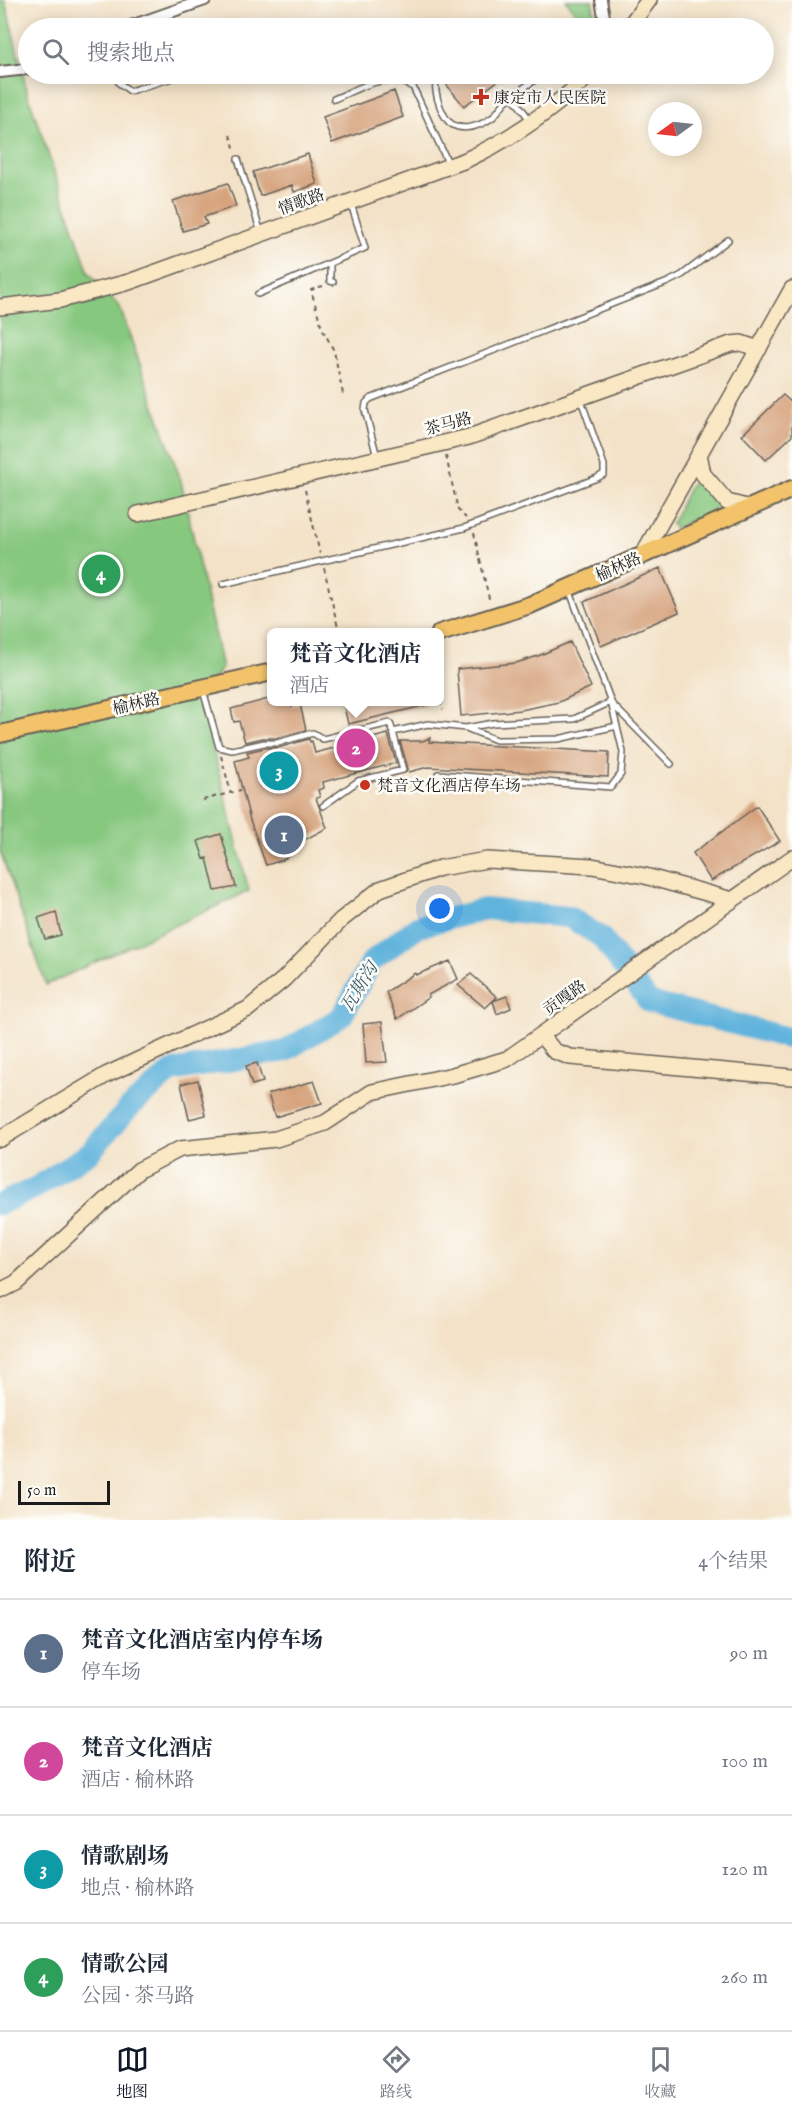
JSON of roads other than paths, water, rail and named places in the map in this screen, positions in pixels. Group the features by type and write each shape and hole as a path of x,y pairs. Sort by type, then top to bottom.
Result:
{"main road":[{"name":"榆林路","path":"444,632 493,618 568,588 792,489"},
{"name":"榆林路","path":"0,734 267,673"}],"street":[{"path":"154,18 205,0"},
{"path":"601,0 604,18"},
{"path":"636,18 649,0"},
{"path":"0,72 18,70"},
{"name":"情歌路","path":"0,307 60,300 112,287 449,166 489,149 532,124 578,84"},
{"path":"642,556 792,289"},
{"name":"茶马路","path":"138,513 444,444 486,432 731,344 741,343 759,349"},
{"path":"699,454 702,474 728,502 750,508"},
{"name":"贡嘎路","path":"792,858 541,1035 554,1051 570,1057 792,1077"},
{"path":"0,1139 106,1075 248,1009 284,979 341,920 380,888 440,868 487,860 592,867 645,876 732,900"},
{"path":"0,1291 16,1283 139,1170 180,1149 276,1139 325,1123 372,1092 453,1075 507,1059 541,1035"}],"lane":[{"path":"120,84 130,91 153,84"},
{"path":"334,99 370,84"},
{"path":"408,84 417,92 449,166"},
{"path":"436,84 439,105 447,120 458,127 465,128 479,125 493,116 530,84"},
{"path":"513,97 532,124"},
{"path":"238,159 261,234"},
{"path":"258,294 365,248 350,202"},
{"path":"377,459 365,410 366,403 370,399 675,279 728,240"},
{"path":"330,263 329,277 333,282"},
{"path":"224,584 464,528 601,477 604,465 580,398"},
{"path":"438,774 611,787 621,774 623,752 611,702 568,588"},
{"path":"202,688 219,747 232,750 264,743 277,743 313,734 323,739 390,723 403,770 358,781 323,806"},
{"path":"466,728 493,723 574,719 611,702"},
{"path":"611,702 671,764"},
{"path":"393,732 428,724 466,728 496,740 558,739 617,726"}],"waterway":[{"name":"瓦斯沟","path":"0,1204 37,1187 90,1152 130,1107 172,1071 285,1051 342,1016 372,961 417,927 485,909 569,917 601,937 649,1002 792,1039"}],"place":[{"name":"康定市人民医院","path":"481,97"},
{"name":"情歌公园","path":"101,574"},
{"name":"梵音文化酒店","path":"356,748"},
{"name":"情歌剧场","path":"279,771"},
{"name":"梵音文化酒店停车场","path":"365,785"},
{"name":"梵音文化酒店室内停车场","path":"284,835"}]}
